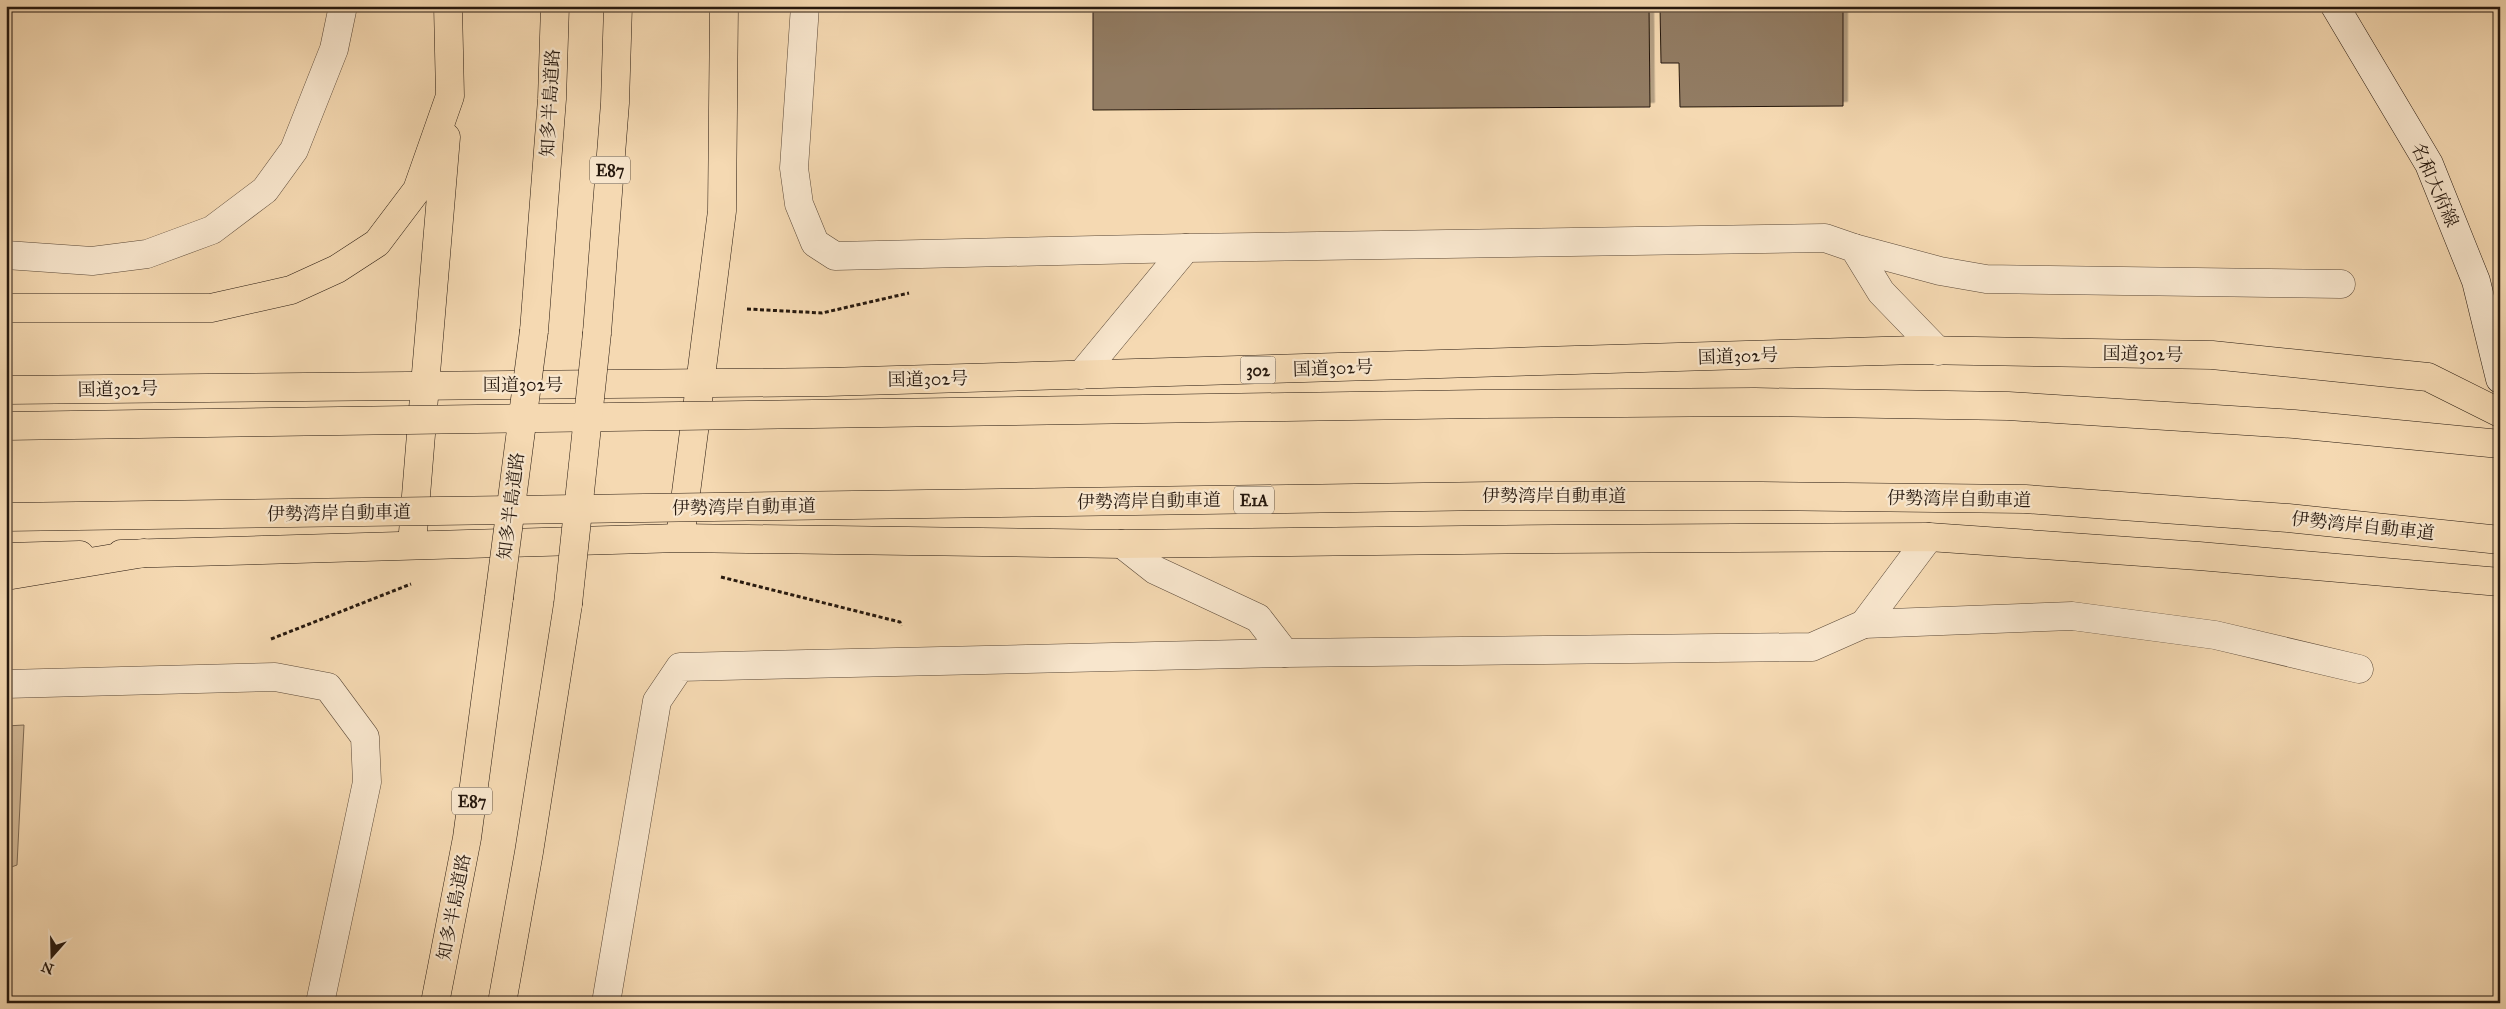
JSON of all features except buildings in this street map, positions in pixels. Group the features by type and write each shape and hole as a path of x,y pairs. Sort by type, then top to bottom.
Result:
{"highway":[{"path":"412,545 450,96 448,6"},
{"name":"知多半島道路","path":"436,1003 467,838 534,331 552,99 554,6"},
{"name":"E87","path":"502,1003 529,852 568,604 597,334 615,103 618,6"},
{"path":"680,538 722,211 724,6"},
{"path":"6,308 211,308 291,290 337,269 377,243 417,190 450,96"},
{"name":"国道302号","path":"6,390 700,384 1938,352 2212,355 2428,377 2500,413"},
{"path":"6,426 1461,404 1755,402 2008,406 2294,424 2500,444"},
{"name":"伊勢湾岸自動車道","path":"6,517 1492,496 1761,496 2025,499 2288,518 2500,540"},
{"path":"6,557 680,538 1122,544 1929,537 2199,556 2366,572 2500,582"},
{"path":"6,576 144,553"}],"street":[{"path":"6,255 92,262 147,254 212,230 265,190 294,150 334,49 343,6"},
{"path":"805,6 794,168 799,204 815,243 834,256 1186,248 1825,238 1854,248 1940,271 1986,279 2341,284"},
{"name":"名和大府線","path":"2334,6 2429,164 2476,281 2500,379"},
{"path":"1081,375 1186,248"},
{"path":"1854,248 1881,292 1938,352"},
{"path":"1864,624 1929,537"},
{"path":"1122,544 1155,570 1258,618 1285,653"},
{"path":"606,1003 656,701 680,667 1285,653 1812,646 1864,624 2072,616 2215,635 2359,669"},
{"path":"6,684 275,677 328,687 365,737 367,782 320,1003"}],"path":[{"path":"710,307 822,313 916,291"}],"shaded area":[{"path":"24,725 17,865 6,869 6,726"}]}
